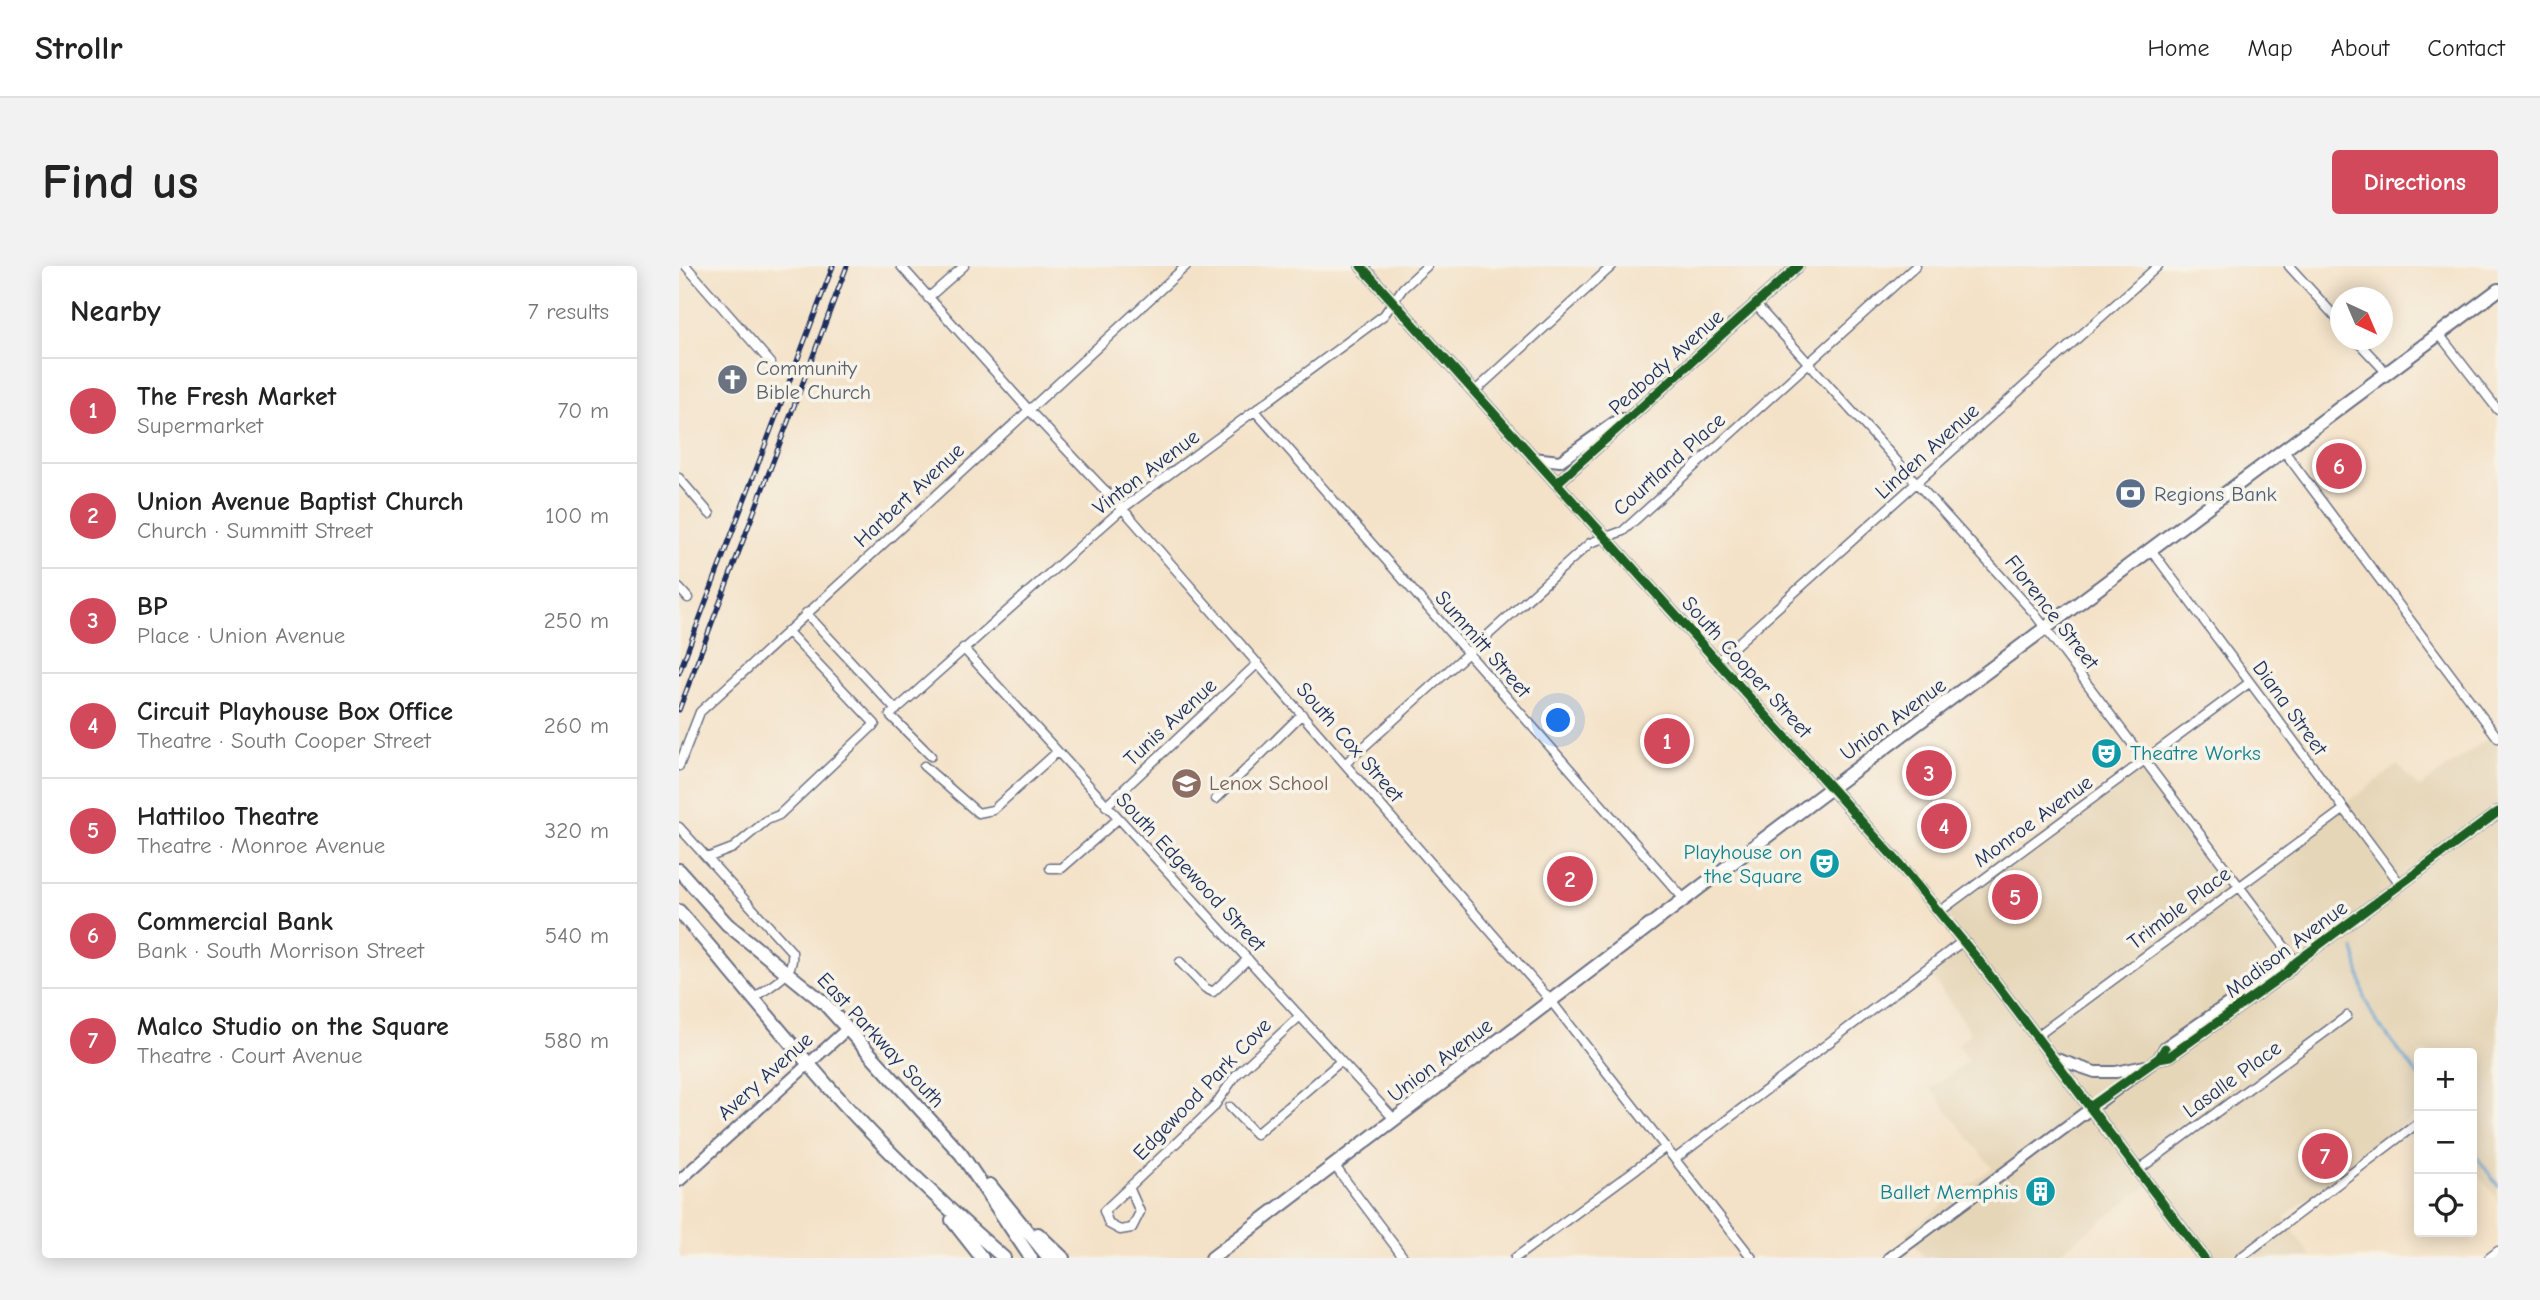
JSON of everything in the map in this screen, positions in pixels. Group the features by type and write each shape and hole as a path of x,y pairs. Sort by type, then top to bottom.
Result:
{"main road":[{"name":"South Cooper Street","path":"1361,266 1832,787 1963,941 2204,1258"},
{"name":"Peabody Avenue","path":"1557,484 1798,266"},
{"name":"Union Avenue","path":"1212,1258 1832,787 2498,290"},
{"path":"1532,457 1560,461 1619,419 1629,419"},
{"name":"Madison Avenue","path":"1889,1258 2155,1061 2165,1048 2281,967 2296,962 2498,812"},
{"name":"East Parkway South","path":"679,870 727,924 823,1002 961,1154 1031,1258"},
{"path":"679,911 808,1063 926,1186 1004,1258"},
{"name":"Avery Avenue","path":"679,1181 847,1029"},
{"path":"2054,1058 2095,1072 2116,1072 2155,1061"},
{"path":"961,1154 1063,1258"},
{"path":"926,1186 982,1258"},
{"path":"1012,1208 1049,1258"}],"street":[{"path":"686,266 771,363"},
{"name":"South Cox Street","path":"901,266 1028,409 1122,509 1551,1001 1752,1258"},
{"path":"928,298 964,266"},
{"name":"Harbert Avenue","path":"679,766 700,712 1186,266"},
{"name":"Vinton Avenue","path":"893,712 1122,509 1384,315 1403,288 1427,266"},
{"path":"1474,392 1612,266"},
{"name":"Courtland Place","path":"1346,763 1590,543 1623,531 1916,266"},
{"name":"Linden Avenue","path":"1718,661 2158,266"},
{"path":"2289,266 2330,311"},
{"name":"Florence Street","path":"1756,305 1918,482 2045,629 2296,962"},
{"path":"2439,334 2498,410"},
{"path":"2365,350 2387,373"},
{"name":"Summitt Street","path":"1256,412 1684,899"},
{"path":"2284,451 2498,738"},
{"path":"679,478 711,514"},
{"name":"Diana Street","path":"2151,551 2401,885"},
{"path":"679,588 688,598"},
{"path":"806,613 931,757"},
{"path":"707,858 733,848 767,820 779,815 874,724 787,631"},
{"name":"South Edgewood Street","path":"963,648 1056,753 1394,1119"},
{"name":"Tunis Avenue","path":"1105,806 1258,663"},
{"name":"Monroe Avenue","path":"1938,912 2249,683"},
{"path":"1216,799 1302,713"},
{"path":"924,766 978,813 985,814 993,810 1056,753"},
{"name":"Trimble Place","path":"2037,1036 2343,810"},
{"path":"1050,868 1062,868 1118,819"},
{"path":"679,827 792,952 794,965 790,973 755,998"},
{"path":"1675,1159 1963,941"},
{"path":"1180,962 1209,992 1224,983 1248,959"},
{"name":"Edgewood Park Cove","path":"1129,1187 1140,1212 1132,1228 1120,1230 1109,1224 1104,1210 1213,1108 1236,1075 1300,1016"},
{"name":"Lasalle Place","path":"2137,1171 2347,1016"},
{"path":"1230,1107 1256,1134 1341,1061"},
{"path":"2240,1258 2414,1126"},
{"path":"1515,1258 1666,1147"},
{"path":"1334,1165 1404,1258"},
{"path":"2489,1258 2498,1251"}],"shaded area":[{"path":"2498,731 2498,1199 2477,1174 2477,1048 2414,1048 2414,1116 2284,1217 2312,1258 2205,1258 2149,1185 2052,1258 1925,1258 1906,1233 1992,1168 1930,1088 1969,1061 1957,1045 1971,1033 1928,971 1967,942 1945,913 2140,768 2232,887 2398,765 2419,788"}],"waterway":[{"path":"2354,949 2365,999 2375,1020 2414,1071"},
{"path":"2477,1157 2498,1186"}],"railway":[{"path":"679,673 833,266"},
{"path":"679,710 847,266"}],"cycle path":[{"path":"1361,266 1897,861 1976,957 2204,1258"},
{"path":"1557,483 1798,266"},
{"path":"2159,1058 2170,1056 2286,973 2296,962 2498,812"},
{"path":"2090,1107 2159,1058 2165,1048"}],"place":[{"name":"Community Bible Church","path":"733,380"},
{"name":"Commercial Bank","path":"2339,466"},
{"name":"Regions Bank","path":"2131,494"},
{"name":"The Fresh Market","path":"1667,741"},
{"name":"Theatre Works","path":"2107,753"},
{"name":"BP","path":"1929,773"},
{"name":"Lenox School","path":"1186,783"},
{"name":"Circuit Playhouse Box Office","path":"1944,826"},
{"name":"Playhouse on the Square","path":"1825,864"},
{"name":"Union Avenue Baptist Church","path":"1570,879"},
{"name":"Hattiloo Theatre","path":"2015,897"},
{"name":"Malco Studio on the Square","path":"2325,1156"},
{"name":"Ballet Memphis","path":"2041,1192"}]}
